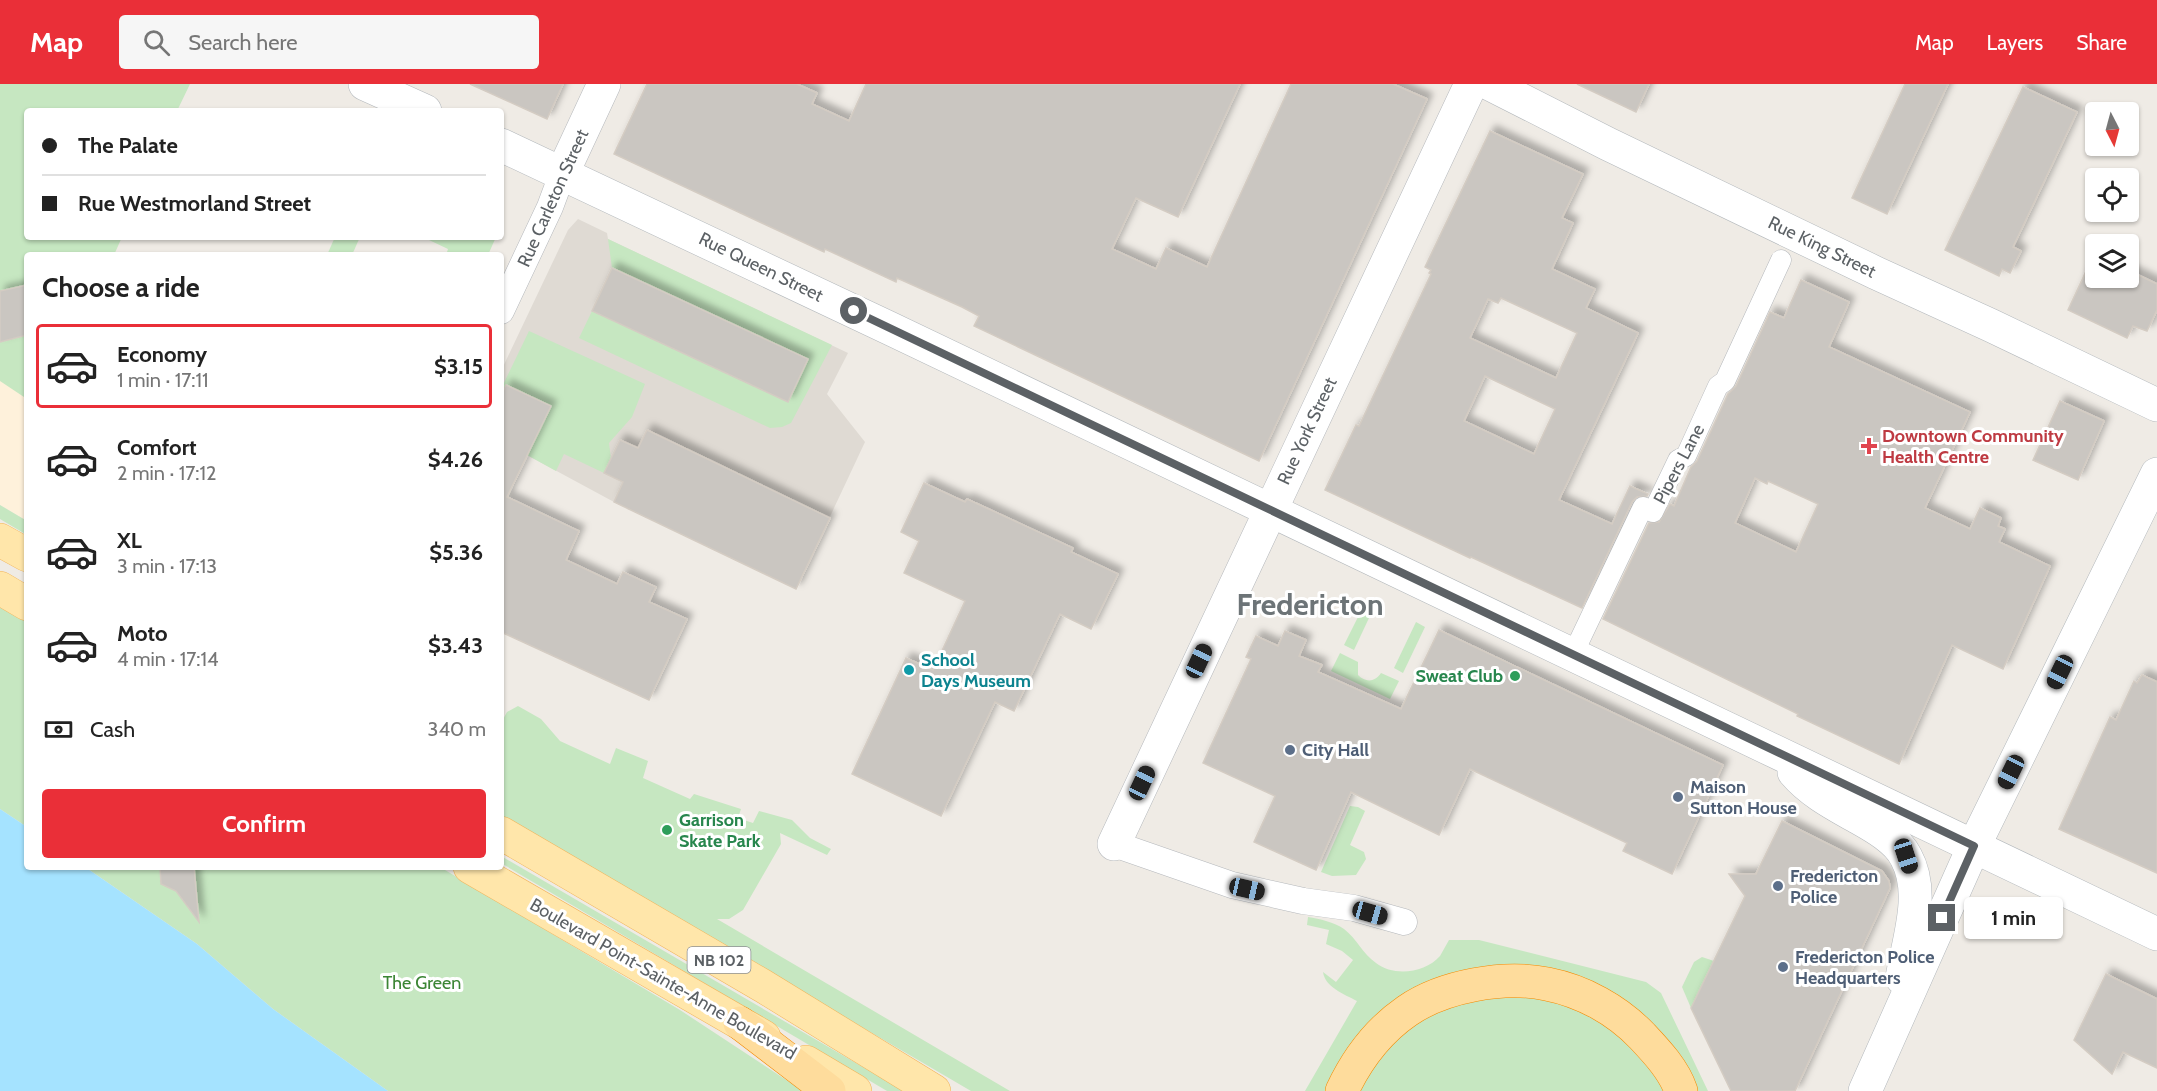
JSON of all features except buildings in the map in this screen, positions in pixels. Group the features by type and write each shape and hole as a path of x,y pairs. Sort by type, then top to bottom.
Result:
{"highway":[{"path":"1342,1091 1351,1070 1376,1037 1407,1011 1434,995 1470,985 1508,981 1547,983 1586,996 1625,1019 1659,1053 1681,1091"},
{"path":"740,1023 829,1091"}],"main road":[{"path":"365,84 419,108"},
{"name":"Rue Carleton Street","path":"563,172 604,84"},
{"name":"Rue York Street","path":"1114,844 1471,84"},
{"name":"Rue King Street","path":"1490,84 1616,148 2157,405"},
{"name":"Rue Queen Street","path":"504,146 563,172 2157,934"},
{"path":"1864,1091 1974,846 2157,474"},
{"path":"0,540 24,553"},
{"path":"0,588 24,602"},
{"path":"1780,753 1796,774 1828,802 1859,818 1893,841 1906,856 1913,878 1915,903 1893,1026"},
{"name":"NB 102","path":"504,835 763,986 934,1091"},
{"name":"Boulevard Point-Sainte-Anne Boulevard","path":"475,870 855,1091"}],"street":[{"name":"Rue Carleton Street","path":"504,305 550,207 563,172"},
{"name":"Pipers Lane","path":"1573,654 1643,507 1653,512 1678,460 1686,456 1718,386 1725,381 1781,260"},
{"path":"1114,844 1232,885 1303,901 1354,908 1404,922"}],"shaded area":[{"path":"578,219 607,233 608,239 848,353 827,394 865,442 796,589 614,502 527,455 550,406 504,383 504,365 568,230"},
{"path":"24,336 24,519 0,505 0,342"}],"green space":[{"path":"0,84 190,84 178,108 24,108 24,240 121,240 115,252 24,252 24,397 0,381"},
{"path":"608,239 832,345 791,423 782,427 770,428 579,338 592,311 788,402 808,359 612,268"},
{"path":"334,240 359,240 353,252 328,252"},
{"path":"429,240 495,240 489,252 447,252 448,249"},
{"path":"529,331 645,384 632,417 609,443 611,459 604,473 564,454 556,471 527,455 550,406 507,385 504,390 504,383"},
{"path":"0,505 24,519 24,533 0,519"},
{"path":"1367,599 1376,603 1354,650 1344,645"},
{"path":"0,605 24,619 24,825 0,809"},
{"path":"1416,622 1425,627 1403,673 1394,668"},
{"path":"1340,653 1358,662 1358,675 1364,679 1373,680 1381,673 1399,681 1390,699 1331,671"},
{"name":"Garrison Skate Park","path":"518,706 541,719 560,741 610,764 616,748 648,761 643,778 690,799 694,794 741,809 738,818 753,823 759,811 792,820 810,838 831,849 827,855 780,833 781,844 743,910 729,919 717,919 1010,1091 971,1091 504,818 504,718 507,712"},
{"path":"1350,806 1365,811 1350,845 1364,852 1366,859 1356,875 1332,876 1321,872"},
{"path":"504,858 904,1091 887,1091 504,865"},
{"name":"The Green","path":"89,870 445,870 680,1010 803,1091 388,1091 273,1009 197,944"},
{"path":"1308,917 1344,929 1371,959 1391,970 1409,971 1434,962 1449,940 1479,940 1646,982 1661,993 1708,1091 1696,1091 1676,1055 1484,968 1327,1091 1305,1091 1357,1001 1331,986 1323,972 1336,982 1353,960 1342,951 1326,944 1329,930 1307,925"},
{"path":"1702,957 1714,961 1691,1008 1682,987 1694,962"},
{"path":"1486,995 1562,1000 1608,1022 1660,1081 1665,1091 1358,1091 1368,1070 1414,1022 1449,1004"}],"water":[{"path":"0,809 24,825 24,870 89,870 197,944 273,1009 388,1091 0,1091"}],"place":[{"name":"Downtown Community Health Centre","path":"1869,446"},
{"name":"School Days Museum","path":"909,670"},
{"name":"Sweat Club","path":"1515,676"},
{"name":"City Hall","path":"1290,750"},
{"name":"Maison Sutton House","path":"1678,797"},
{"name":"Garrison Skate Park","path":"667,830"},
{"name":"Fredericton Police","path":"1778,886"},
{"name":"Fredericton Police Headquarters","path":"1783,967"}],"district":[{"name":"Fredericton","path":"1310,605"}],"route":[{"path":"854,311 1974,846 1942,918"}]}
